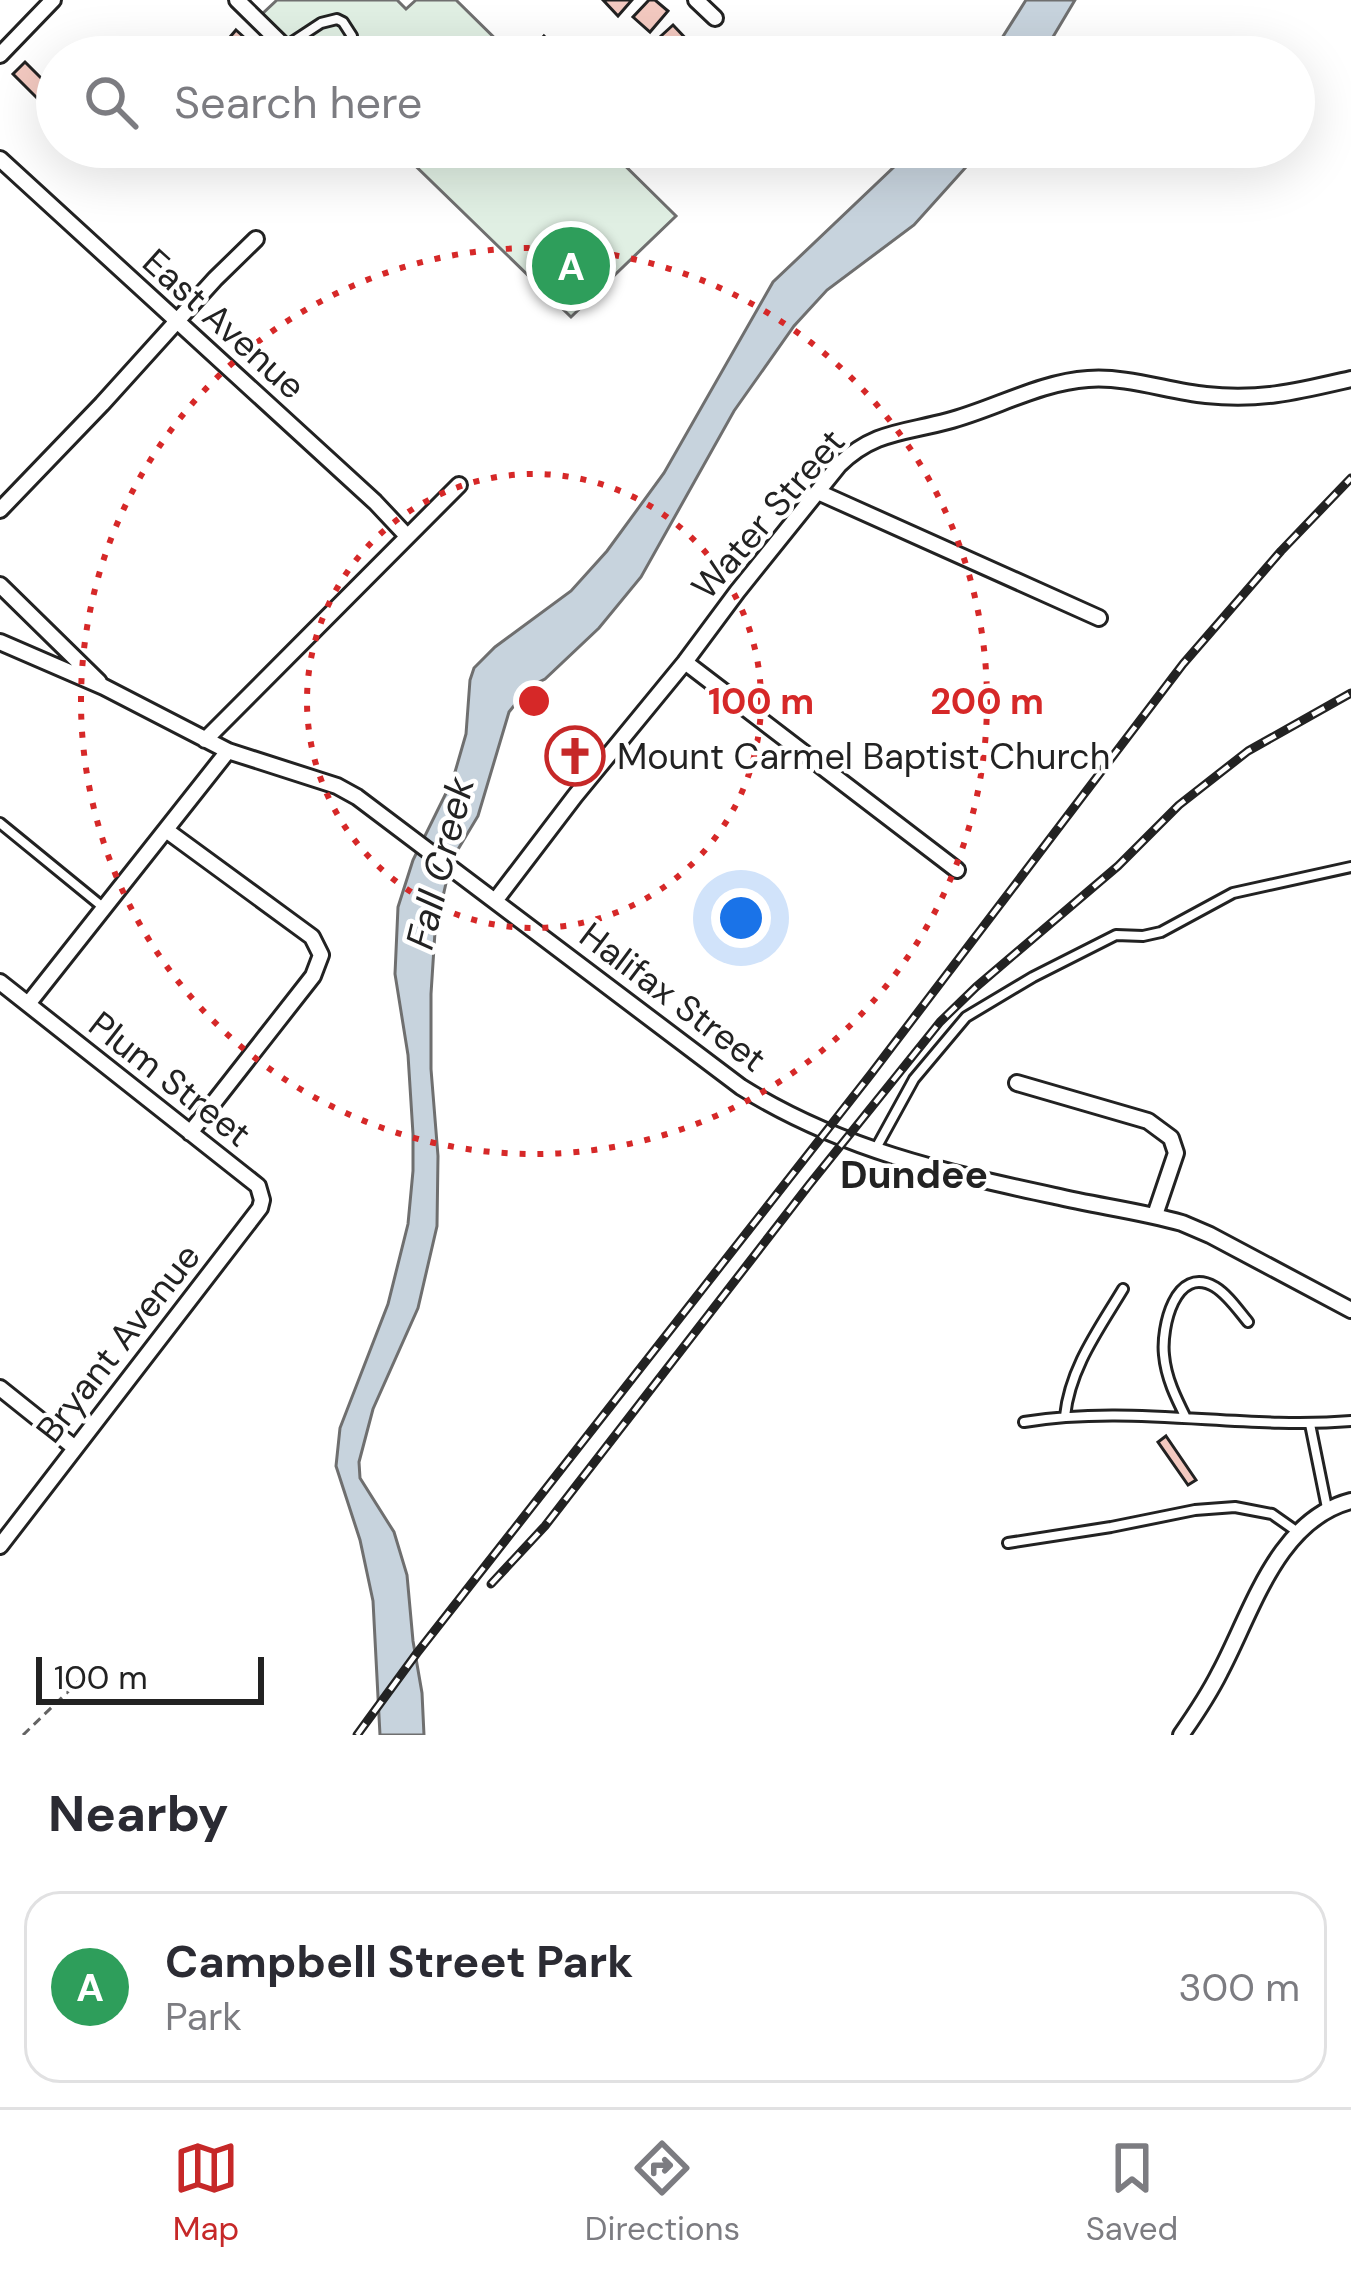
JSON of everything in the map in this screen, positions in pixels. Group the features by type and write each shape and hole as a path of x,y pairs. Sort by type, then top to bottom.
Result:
{"street":[{"path":"0,55 52,0"},
{"path":"236,0 273,36"},
{"path":"696,0 716,18"},
{"name":"East Avenue","path":"0,159 406,535"},
{"path":"0,510 256,239"},
{"name":"Water Street","path":"495,901 818,491 853,452 872,439 978,413 1060,383 1102,379 1266,398 1351,379"},
{"path":"205,740 459,485"},
{"path":"818,491 1099,618"},
{"path":"0,585 104,687"},
{"name":"Halifax Street","path":"0,642 104,687 228,751 337,786 392,822 741,1087 804,1124 874,1151 1058,1197 1155,1215 1210,1235 1351,1310"},
{"path":"685,662 957,870"},
{"path":"28,1004 228,751"},
{"path":"166,830 312,937 321,955 319,965 283,1015 190,1133"},
{"name":"Plum Street","path":"0,982 258,1186 260,1208 239,1235"},
{"path":"1017,1083 1148,1121 1171,1138 1176,1153 1155,1215"},
{"name":"Bryant Avenue","path":"0,1546 239,1235"},
{"path":"0,1388 75,1448"},
{"path":"1180,1735 1219,1675 1271,1570 1299,1533 1327,1510 1351,1501"}],"lane":[{"path":"307,36 321,23 337,19 352,36"},
{"path":"0,823 104,908"},
{"path":"874,1151 914,1079 966,1017 1033,976 1116,935 1161,932 1233,893 1351,867"},
{"path":"1186,1419 1163,1353 1166,1318 1180,1291 1209,1284 1248,1322"},
{"path":"1065,1416 1082,1358 1124,1289"},
{"path":"1024,1422 1065,1416 1310,1424 1351,1421"},
{"path":"1310,1424 1327,1510"},
{"path":"1008,1543 1235,1507 1271,1514 1299,1533"}],"path":[{"path":"23,1735 80,1682"}],"green space":[{"path":"277,0 397,0 406,9 416,0 456,0 493,36 282,36 261,15"},
{"path":"418,168 627,168 676,216 571,317"}],"water":[{"path":"1026,0 1075,0 1054,36 1003,36"},
{"name":"Fall Creek","path":"893,168 965,168 914,225 827,290 794,326 734,411 641,577 599,628 545,679 529,687 509,712 478,816 451,861 435,932 431,994 437,1226 418,1308 373,1409 359,1462 360,1478 394,1532 407,1575 424,1735 380,1735 373,1601 336,1466 340,1428 388,1304 408,1224 413,1134 408,1055 395,974 398,907 413,860 453,779 466,734 474,668 571,591 607,551 664,473 773,282"}],"building":[{"path":"603,0 632,0 618,16"},
{"path":"649,0 668,11 650,32 633,17"},
{"path":"673,25 683,36 661,36"},
{"path":"25,62 36,73 36,97 13,74"},
{"path":"1166,1436 1196,1480 1188,1485 1158,1442"}],"railway":[{"path":"357,1735 1183,664 1351,478"},
{"path":"491,1584 545,1526 940,1022 1118,866 1179,805 1248,751 1351,693"}],"place":[{"name":"Campbell Street Park","path":"571,266"},
{"name":"Mount Carmel Baptist Church","path":"575,756"}],"district":[{"name":"Dundee","path":"914,1174"}]}
